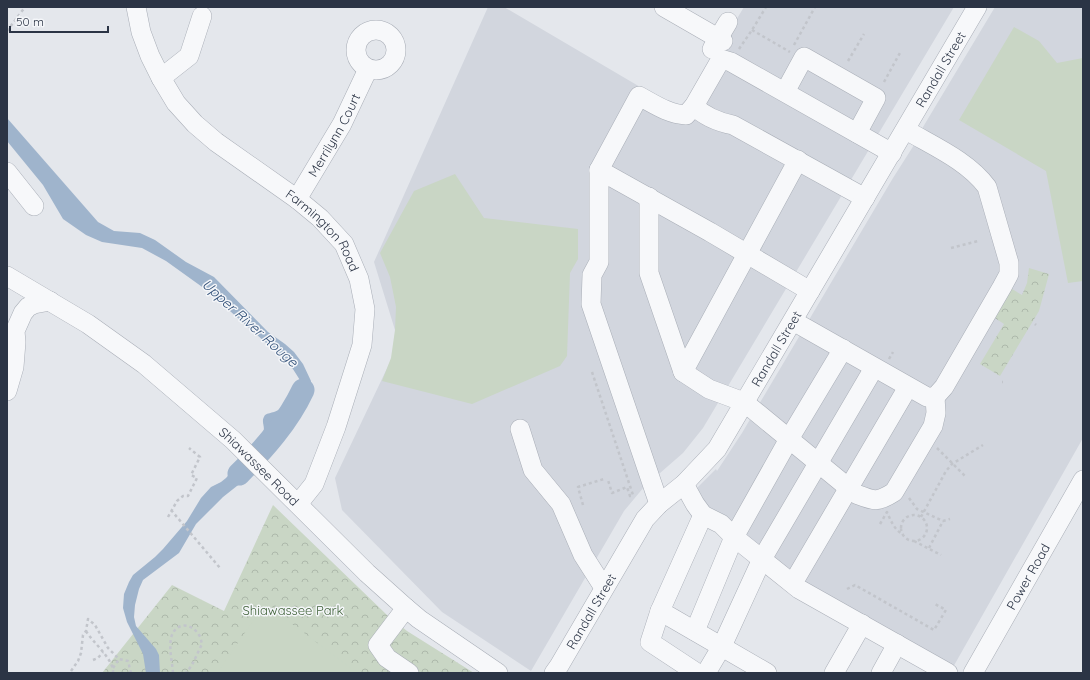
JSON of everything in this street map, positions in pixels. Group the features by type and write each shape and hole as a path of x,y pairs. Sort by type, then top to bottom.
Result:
{"street":[{"name":"Farmington Road","path":"136,7 141,32 161,78 176,103 195,124 216,142 297,199 320,218 344,244 359,279 365,309 362,345 336,427 314,484 298,504"},
{"path":"664,7 720,38"},
{"name":"Randall Street","path":"554,673 645,519 658,504 684,484 716,449 978,7"},
{"path":"161,78 189,56 202,16"},
{"path":"785,92 804,57 857,87 876,98 857,133"},
{"path":"658,504 591,304 592,275 599,262 599,170 639,96 665,110 676,114 686,115 694,106 720,59 731,62 892,153"},
{"name":"Merrilynn Court","path":"297,199 342,124 368,69"},
{"path":"694,106 700,112 719,122 733,124 866,198"},
{"path":"649,198 649,273 683,372 709,389 744,402 856,494 872,500 884,499 894,492 933,426 936,413 935,398 944,387 1009,274 1009,263 987,187 969,168 906,130"},
{"path":"683,372 798,160"},
{"path":"599,170 810,291"},
{"path":"7,172 34,206"},
{"name":"Shiawassee Road","path":"7,276 88,324 144,364 234,440 367,572 406,608 419,619 498,673"},
{"path":"7,391 14,367 16,342 11,328 28,307 34,304 50,301"},
{"path":"792,321 908,387 927,397 935,398"},
{"path":"695,631 734,537 842,349"},
{"path":"706,673 722,646 762,559 874,368"},
{"path":"793,584 908,387"},
{"path":"520,429 533,470 561,504 583,555 604,588"},
{"name":"Power Road","path":"973,673 1078,499 1083,480"},
{"path":"684,484 703,515 721,524 734,537 799,589 948,673"},
{"path":"697,673 650,642 660,611 703,515"},
{"path":"406,608 378,644 387,658 409,673"},
{"path":"660,611 767,673"},
{"path":"834,673 862,624"},
{"path":"881,673 897,644"}],"path":[{"path":"7,31 25,7"},
{"path":"731,62 766,7"},
{"path":"789,58 792,53 792,48 816,7"},
{"path":"752,30 792,53"},
{"path":"848,62 864,34"},
{"path":"884,82 901,51"},
{"path":"951,248 978,241"},
{"path":"592,372 633,494 630,496 627,487 612,493 608,480"},
{"path":"921,517 946,471 952,464 984,445"},
{"path":"935,446 965,476"},
{"path":"168,517 177,500 183,496 188,496 197,478 191,475 200,457 189,448"},
{"path":"583,505 578,487 604,478"},
{"path":"907,495 917,509 943,521 950,519"},
{"path":"171,510 220,568"},
{"path":"880,524 887,512 897,531 941,555"},
{"path":"904,535 902,525 907,517 917,515 921,517 925,520 927,525 925,535 917,540 912,540"},
{"path":"929,548 943,521"},
{"path":"847,589 855,585 934,630 946,610 935,604"},
{"path":"865,591 868,587"},
{"path":"899,610 900,606"},
{"path":"915,619 917,615"},
{"path":"71,671 78,661 81,653 83,635 86,631 88,619 95,625 108,648 119,659 128,661 131,673"},
{"path":"173,673 170,652 171,638 174,630 180,626 186,625 192,627 199,635 202,644 192,665 186,673"},
{"path":"86,631 90,638 103,652 113,668 113,673"},
{"path":"93,660 98,658 103,652"},
{"path":"113,668 119,659"}],"shaded area":[{"path":"488,7 504,7 681,111 744,7 954,7 703,428 683,453 644,487 624,511 531,671 442,612 342,510 335,478 399,343 374,262"},
{"path":"995,7 1083,7 1083,438 952,669 806,585 708,510 694,491 716,469 717,471 742,433 893,178 921,134 920,132"}],"green space":[{"path":"1014,27 1039,41 1057,63 1083,58 1083,281 1068,283 1046,171 959,120"},
{"path":"455,174 484,218 578,229 578,259 570,273 567,356 560,366 472,404 382,381 391,358 395,330 396,307 390,277 380,253 414,191"},
{"path":"1029,268 1049,274 1039,311 1000,376 980,364 1004,324 995,318 1012,289 1022,295 1027,283"},
{"name":"Shiawassee Park","path":"273,505 387,615 407,631 474,673 102,673 172,585 224,611"},
{"path":"272,609 352,669 350,673 217,673 260,611"}],"water":[{"path":"7,118 98,222 114,231 140,233 155,240 186,262 214,277 268,332 294,352 303,364 311,381 309,397 301,412 295,416 281,418 276,421 255,463 242,482 223,497 196,524 179,553 143,580 135,605 134,617 136,626 156,649 159,655 160,673 146,673 143,654 127,622 123,608 124,594 129,582 133,575 163,549 187,521 201,498 211,487 226,478 252,450 263,433 263,420 265,415 282,408 294,396 301,382 291,366 274,350 205,289 166,261 142,248 102,242 86,235 63,219 43,185 7,141"}],"waterway":[{"name":"Upper River Rouge","path":"239,474 275,435 297,402 303,390"}]}
